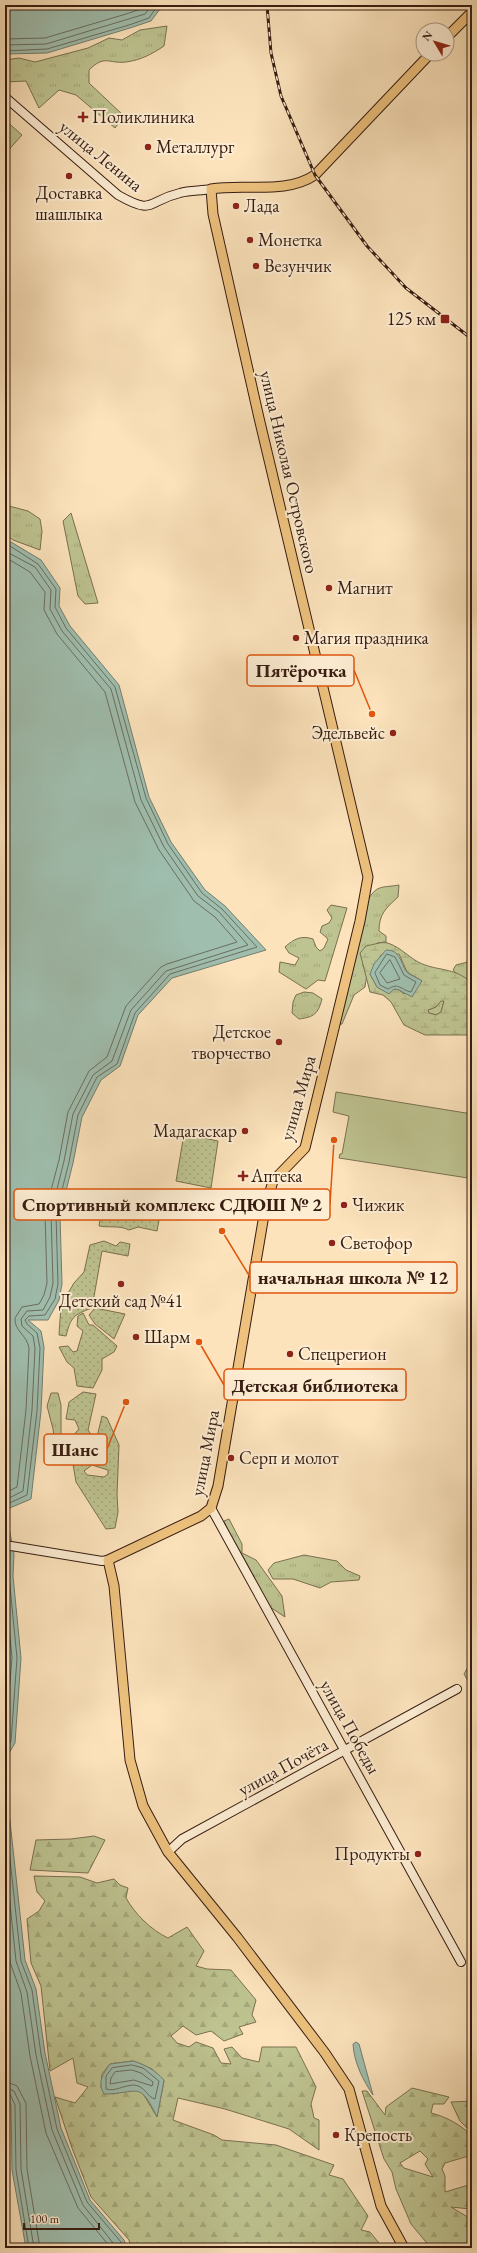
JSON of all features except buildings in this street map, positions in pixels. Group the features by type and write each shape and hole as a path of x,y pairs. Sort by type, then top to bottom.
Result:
{"main road":[{"path":"455,29 472,12"},
{"path":"211,190 288,186 304,182 315,174 422,62"},
{"name":"улица Николая Островского","path":"211,190 213,214 259,418 368,877"},
{"name":"улица Мира","path":"211,1508 218,1486 265,1209 273,1181 305,1148 360,921 368,877"},
{"path":"211,1508 201,1516 108,1560 114,1586 130,1760 143,1806 168,1852 237,1937 325,2053 349,2090 381,2206 404,2248"}],"street":[{"name":"улица Ленина","path":"5,97 118,195 139,206 148,206 179,193 211,190"},
{"name":"улица Победы","path":"211,1508 461,1962"},
{"path":"5,1545 102,1561 108,1560"},
{"name":"улица Почёта","path":"168,1852 182,1839 458,1689"}],"green space":[{"path":"167,26 164,46 155,52 126,62 99,62 89,70 89,83 124,116 115,128 76,95 59,90 39,108 26,81 5,82 5,60 19,58 35,62 88,48 109,38 122,40 140,30"},
{"path":"5,120 22,135 5,154"},
{"path":"5,505 28,511 40,519 42,531 40,550 13,540 5,534"},
{"path":"71,513 98,603 85,604 78,596 63,521"},
{"path":"399,885 398,897 387,908 380,920 379,931 386,936 386,942 377,943 363,965 367,974 365,987 354,995 342,1024 337,1025 368,900 374,891 378,889"},
{"path":"331,905 347,908 325,981 318,980 306,989 279,972 280,962 295,965 299,958 289,953 285,947 298,938 305,937 313,939 316,947 320,951 324,948 328,939 320,932 322,926 329,923 332,918 327,910"},
{"path":"384,942 389,943 418,962 458,974 472,983 472,1035 425,1035 404,1025 391,1002 383,995 370,992 360,953 366,946","holes":["399,954 407,972 422,981 404,994 399,990 394,989 389,993 377,987 370,974 381,955","441,1001 444,1001 441,1012 436,1015 429,1013 428,1010 436,1007"]},
{"path":"472,961 472,990 453,970 456,965"},
{"path":"304,992 313,993 322,999 315,1014 299,1019 292,1013 293,1002 296,995"},
{"path":"441,1000 444,1001 441,1012 436,1015 429,1013 428,1010 436,1007"},
{"path":"336,1092 472,1114 472,1177 468,1178 339,1158 340,1154 342,1154 349,1116 333,1112"},
{"path":"184,1134 218,1141 211,1188 176,1181"},
{"path":"125,1194 143,1195 163,1199 157,1231 138,1227 129,1230 99,1226 104,1211"},
{"path":"104,1241 116,1246 120,1242 130,1244 128,1256 102,1251 92,1308 77,1315 71,1321 66,1336 59,1335 61,1305 74,1283 84,1272 90,1245"},
{"path":"95,1308 125,1314 114,1339 95,1324 89,1315"},
{"path":"83,1313 89,1325 93,1325 117,1346 114,1352 102,1359 102,1370 93,1388 77,1386 74,1368 67,1362 59,1347 68,1346 73,1352 77,1351 83,1331 77,1326 78,1316"},
{"path":"83,1392 96,1394 88,1430 92,1436 97,1437 102,1416 107,1418 119,1445 117,1494 118,1512 115,1528 106,1529 76,1482 69,1440 79,1429 75,1420 66,1419 69,1402","holes":["88,1435 91,1455 81,1457 77,1437","92,1465 108,1470 108,1474 104,1477 87,1475 84,1471"]},
{"path":"51,1393 58,1393 61,1405 61,1452 57,1458 53,1429 47,1406"},
{"path":"229,1519 242,1544 242,1553 256,1560 282,1596 285,1617 267,1605 237,1551 224,1521"},
{"path":"304,1555 337,1561 346,1570 360,1576 359,1580 331,1582 320,1588 293,1579 273,1579 268,1570 274,1563"},
{"path":"472,1660 472,1688 464,1674"},
{"path":"94,1836 105,1840 88,1873 30,1870 36,1840 71,1839"},
{"path":"34,1876 80,1877 97,1883 114,1879 120,1885 128,1888 126,1898 139,1916 162,1935 168,1938 187,1927 204,1951 196,1966 207,1969 231,1970 256,2000 252,2015 256,2022 239,2027 243,2034 224,2041 211,2031 196,2035 183,2026 171,2036 177,2043 189,2047 196,2042 213,2048 221,2063 231,2064 224,2049 232,2047 242,2058 259,2062 262,2047 296,2047 316,2087 311,2104 314,2118 319,2120 319,2150 289,2129 225,2109 178,2098 173,2120 214,2135 222,2140 276,2145 334,2165 329,2175 343,2179 368,2216 361,2230 370,2232 383,2248 131,2248 129,2240 91,2197 72,2148 55,2097 75,2103 88,2087 77,2083 73,2058 50,2071 41,1986 31,1963 27,1919 39,1911 45,1901 37,1892","holes":["133,2061 152,2069 164,2081 157,2117 142,2092 133,2089 113,2094 101,2088 102,2074 110,2064"]},
{"path":"412,2088 449,2097 444,2104 433,2104 431,2113 453,2122 472,2136 472,2155 445,2163 442,2169 445,2176 445,2192 472,2184 472,2212 470,2209 451,2207 471,2219 472,2248 431,2248 411,2224 396,2189 392,2172 384,2159 362,2091 367,2091 385,2115 386,2107","holes":["420,2151 428,2159 425,2164 433,2177 404,2168 400,2163"]},
{"path":"472,2101 472,2133 460,2121 451,2102"}],"water":[{"path":"5,5 163,5 151,21 130,28 47,53 5,54"},
{"path":"5,542 11,542 41,560 60,588 59,606 70,626 119,685 149,797 171,842 205,890 225,906 266,950 172,978 138,1015 120,1066 101,1080 82,1117 73,1163 60,1215 62,1284 59,1300 48,1320 28,1320 41,1331 44,1347 41,1411 31,1499 5,1510"},
{"path":"386,950 391,950 397,954 406,971 422,981 412,997 394,989 389,994 377,987 370,974 374,964"},
{"path":"5,1527 9,1528 14,1554 13,1576 21,1658 15,1743 5,1760"},
{"path":"5,1806 9,1812 25,1960 36,1989 45,2053 61,2128 90,2200 124,2240 127,2248 26,2248 12,2170 11,2105 5,2093"},
{"path":"356,2042 359,2044 373,2095 357,2065 353,2044"},
{"path":"133,2061 150,2068 164,2080 157,2117 146,2097 141,2093 131,2091 104,2094 102,2090 102,2078 110,2064"}],"railway":[{"path":"267,5 271,53 281,96 315,175 367,246 406,288 472,339"}],"place":[{"name":"Поликлиника","path":"83,117"},
{"name":"Металлург","path":"148,147"},
{"name":"Доставка шашлыка","path":"69,176"},
{"name":"Лада","path":"236,206"},
{"name":"Монетка","path":"250,240"},
{"name":"Везунчик","path":"256,266"},
{"name":"125 км","path":"445,319"},
{"name":"Магнит","path":"329,588"},
{"name":"Магия праздника","path":"296,638"},
{"name":"Пятёрочка","path":"372,714"},
{"name":"Эдельвейс","path":"393,733"},
{"name":"Детское творчество","path":"279,1042"},
{"name":"Мадагаскар","path":"245,1131"},
{"name":"Спортивный комплекс СДЮШ № 2","path":"334,1140"},
{"name":"Аптека","path":"243,1176"},
{"name":"Чижик","path":"344,1205"},
{"name":"начальная школа № 12","path":"222,1231"},
{"name":"Светофор","path":"332,1243"},
{"name":"Детский сад №41","path":"121,1284"},
{"name":"Шарм","path":"136,1337"},
{"name":"Детская библиотека","path":"199,1342"},
{"name":"Спецрегион","path":"290,1354"},
{"name":"Шанс","path":"126,1402"},
{"name":"Серп и молот","path":"231,1458"},
{"name":"Продукты","path":"418,1854"},
{"name":"Крепость","path":"336,2135"}]}
